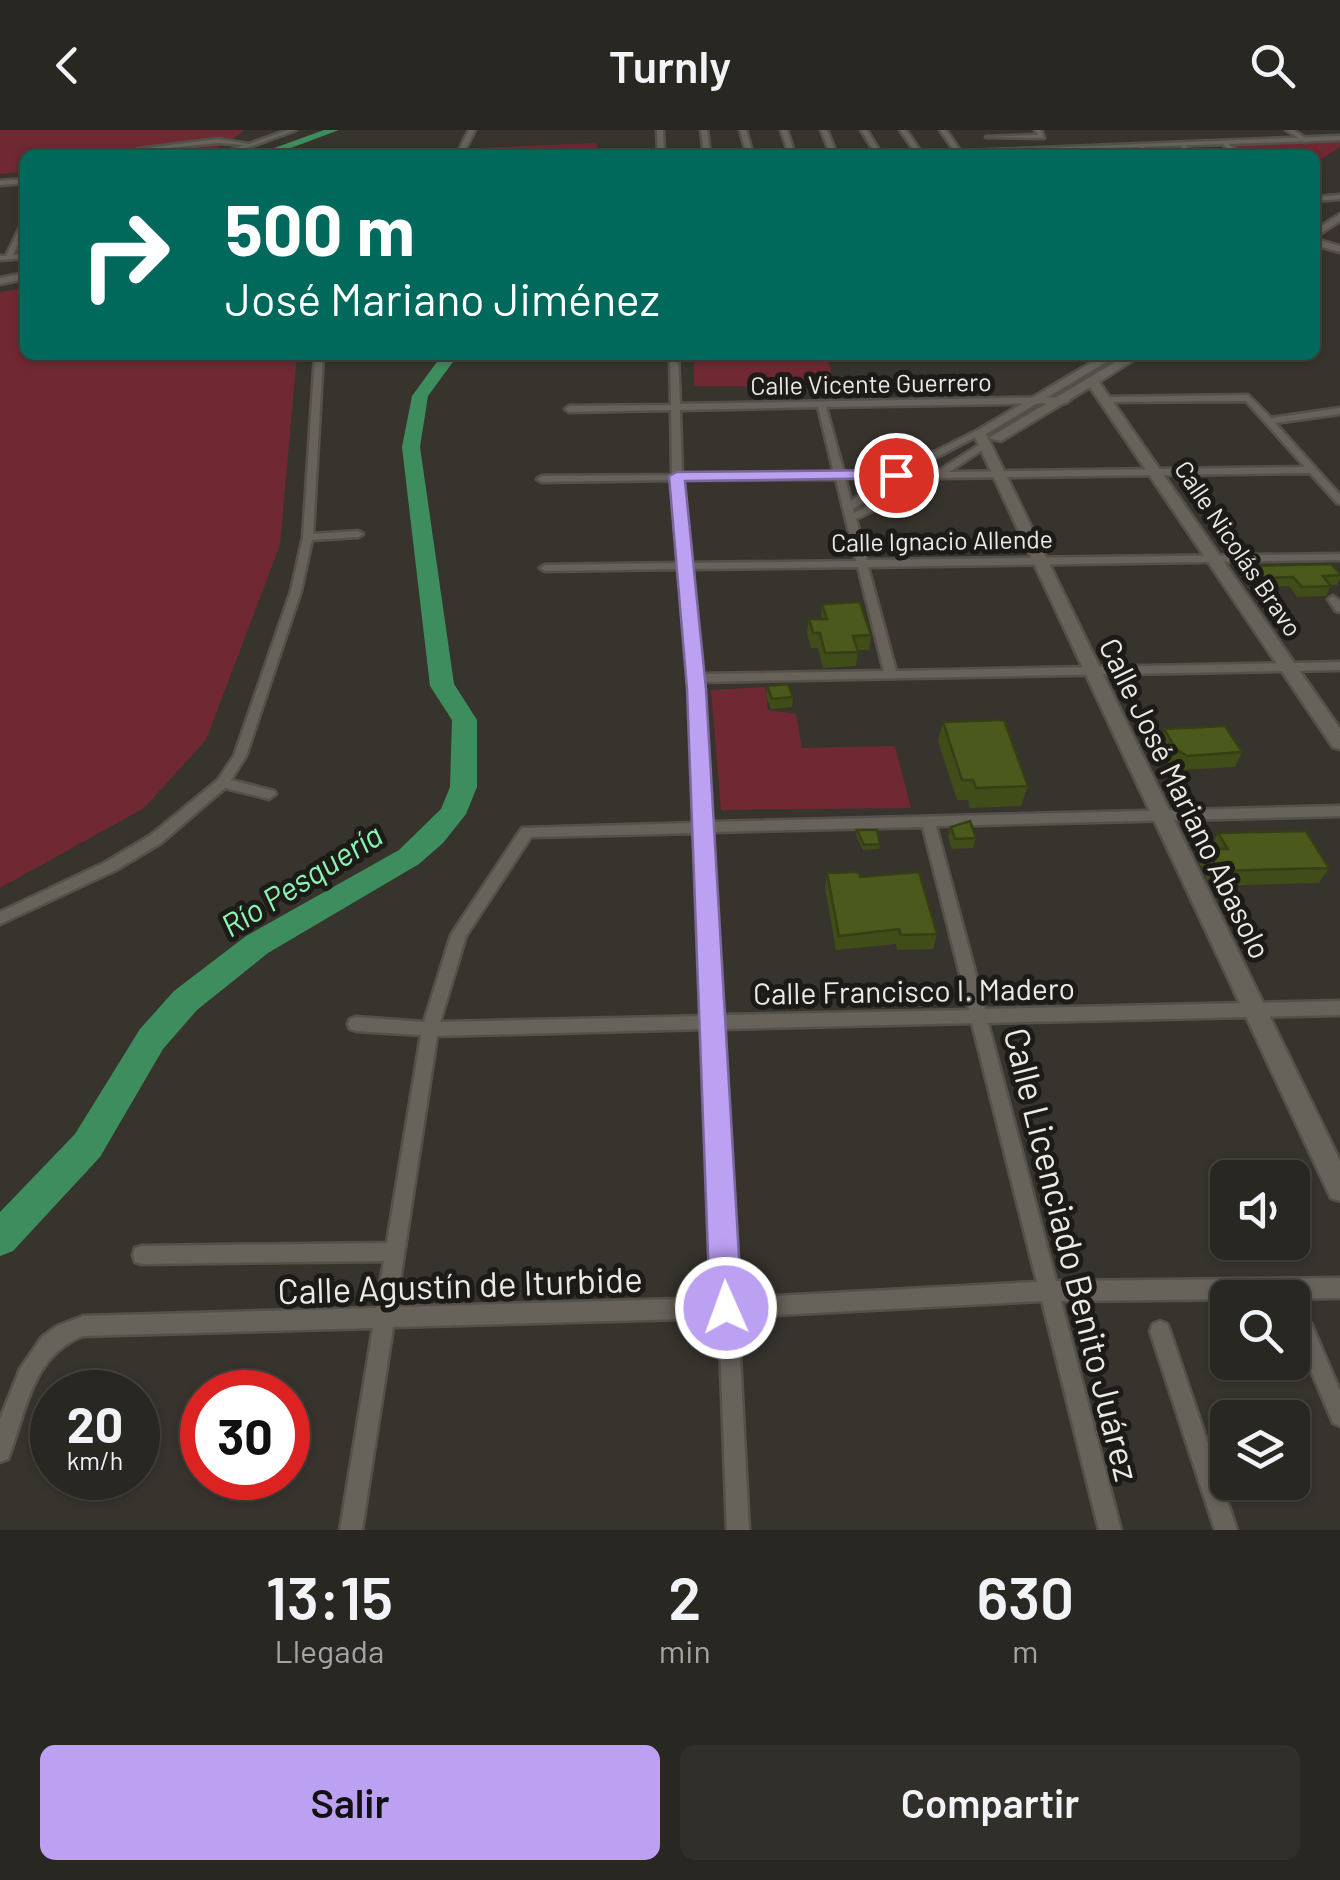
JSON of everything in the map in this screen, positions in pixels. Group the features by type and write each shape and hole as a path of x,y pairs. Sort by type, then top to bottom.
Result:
{"street":[{"path":"233,150 293,130"},
{"path":"983,130 999,150"},
{"path":"990,137 1042,137 1038,130"},
{"path":"1083,131 1150,130"},
{"path":"1288,130 1305,139"},
{"path":"1105,150 1305,139"},
{"path":"1157,150 1340,139"},
{"path":"141,149 218,141 247,144"},
{"path":"1225,144 1233,150"},
{"path":"1116,148 1136,150"},
{"path":"1320,216 1340,200"},
{"path":"4,258 20,231"},
{"path":"0,918 111,866 176,825 223,783 249,736 296,590 308,537 319,360"},
{"path":"674,360 682,566 695,678 715,1023 738,1530"},
{"path":"849,513 938,475 1034,400 1103,360"},
{"path":"849,513 896,475 1066,400 1128,360"},
{"name":"Calle Nicolás Bravo","path":"1094,383 1340,743"},
{"path":"1108,400 1250,399 1340,501"},
{"name":"Calle Vicente Guerrero","path":"569,408 1066,400"},
{"path":"821,403 891,674"},
{"path":"1270,420 1336,411 1340,420"},
{"name":"Calle José Mariano Abasolo","path":"982,438 1340,1189"},
{"path":"938,475 1313,470"},
{"path":"542,478 896,475"},
{"path":"308,537 358,534"},
{"name":"Calle Ignacio Allende","path":"546,568 1340,557"},
{"path":"695,678 1340,666"},
{"path":"223,783 268,794"},
{"path":"351,1530 430,1029 459,935 527,832 1340,811"},
{"name":"Calle Licenciado Benito Juárez","path":"928,820 1110,1530"},
{"name":"Calle Francisco I. Madero","path":"356,1024 430,1029 1340,1008"},
{"path":"142,1255 394,1252"},
{"name":"Calle Agustín de Iturbide","path":"0,1450 30,1367 39,1353 63,1332 83,1326 726,1308 1049,1290 1340,1288"},
{"path":"1160,1331 1226,1530"},
{"path":"1310,1344 1340,1416"}],"shaded area":[{"path":"0,130 246,130 214,150 20,150 20,172 0,174"},
{"path":"1340,142 1340,147 1320,160 1320,150 1237,150 1232,146"},
{"path":"596,143 598,150 482,150"},
{"path":"20,289 20,360 297,360 280,545 206,740 144,808 0,888 0,292"},
{"path":"694,360 828,360 834,387 694,386"},
{"path":"765,687 768,710 796,714 802,748 895,746 911,808 721,810 711,690"}],"building":[{"path":"1331,564 1340,575 1323,576 1331,586 1302,587 1293,577 1263,578 1254,566"},
{"path":"860,602 871,635 853,636 858,652 825,653 820,633 813,633 809,619 827,619 822,604"},
{"path":"788,684 793,697 772,699 767,686"},
{"path":"1004,720 1028,786 976,788 973,780 962,780 943,722"},
{"path":"1225,726 1242,752 1187,756 1176,749 1164,729"},
{"path":"970,821 976,838 955,839 951,827"},
{"path":"857,830 877,830 880,844 864,845"},
{"path":"1306,831 1329,868 1218,871 1208,849 1228,849 1218,833"},
{"path":"859,872 860,877 919,872 937,934 901,935 899,929 839,936 827,873"}],"waterway":[{"name":"Río Pesquería","path":"276,150 334,130"},
{"name":"Río Pesquería","path":"0,1238 87,1146 135,1064 185,1000 257,944 409,857 452,814 464,787 464,720 458,705 442,686 411,447 420,396 446,360"}],"route":[{"path":"726,1308 696,689 682,566 677,476 896,475"}]}
